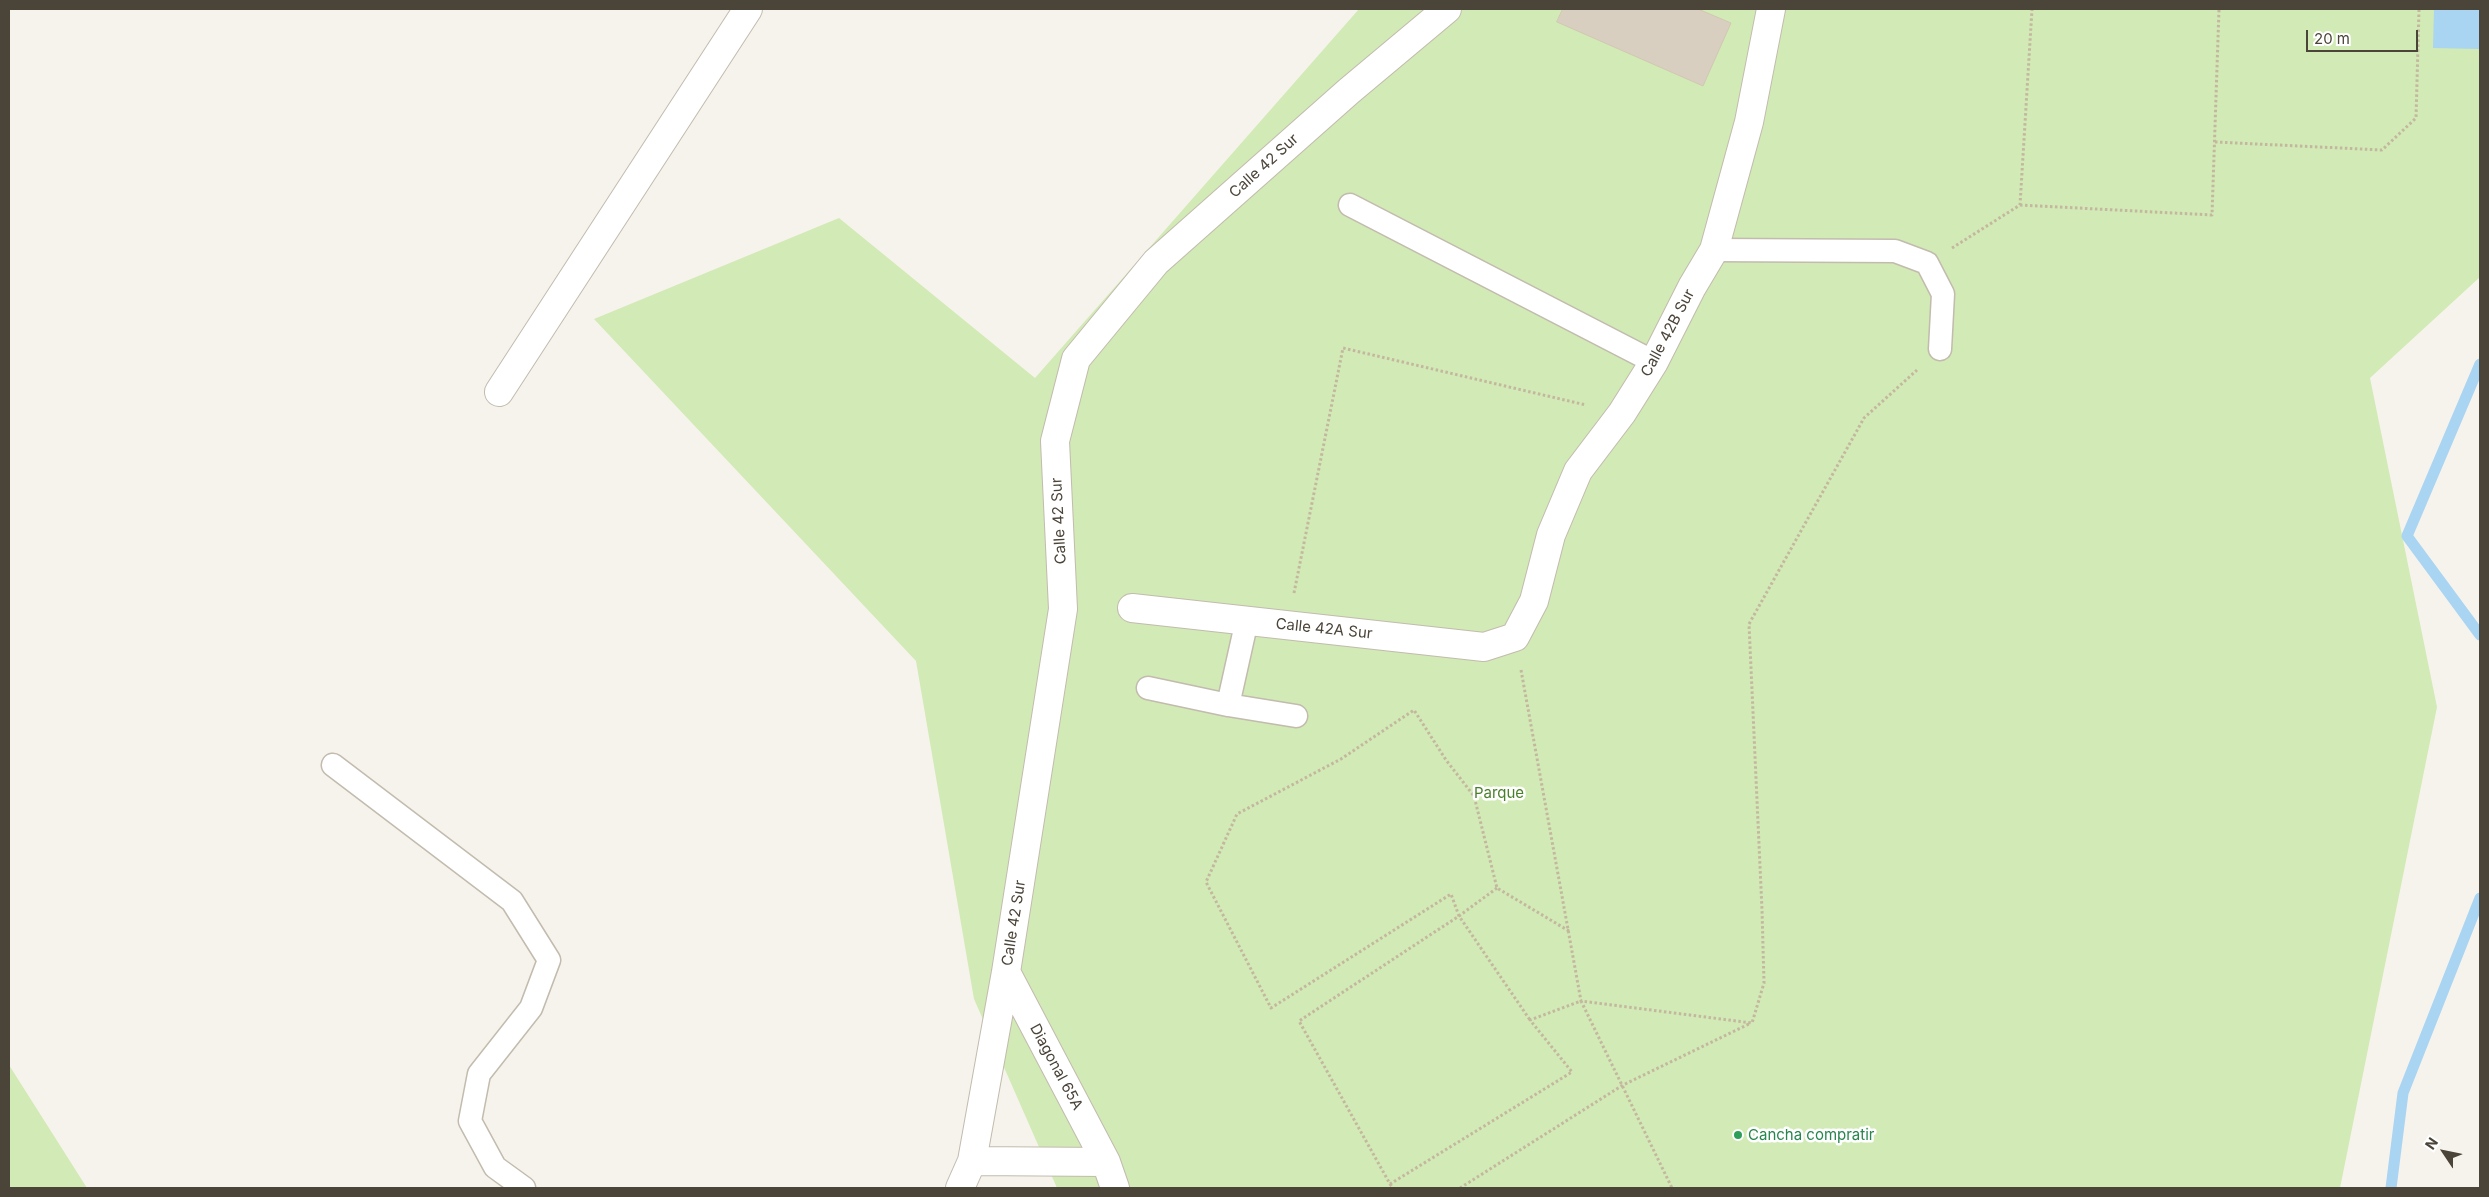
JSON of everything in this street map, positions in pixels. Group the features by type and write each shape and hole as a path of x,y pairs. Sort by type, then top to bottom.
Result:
{"street":[{"path":"499,392 748,9"},
{"name":"Calle 42 Sur","path":"960,1188 972,1161 1006,972 1063,609 1055,441 1076,359 1156,262 1349,91 1447,9"},
{"name":"Calle 42B Sur","path":"1515,637 1534,600 1551,535 1578,471 1622,413 1654,362 1692,287 1714,250 1749,122 1772,9"},
{"name":"Calle 42A Sur","path":"1132,608 1484,647 1515,637"},
{"name":"Diagonal 65A","path":"1006,972 1106,1162 1114,1188"},
{"path":"972,1161 1106,1162"}],"lane":[{"path":"1350,205 1654,362"},
{"path":"1714,250 1895,251 1928,263 1943,294 1940,349"},
{"path":"1228,705 1247,620"},
{"path":"1148,688 1228,705 1296,716"},
{"path":"333,765 512,901 549,960 531,1008 479,1074 470,1121 495,1167 524,1188"}],"path":[{"path":"2020,205 2032,9"},
{"path":"1928,263 2020,205 2212,216 2219,9"},
{"path":"2215,142 2382,150 2416,118 2419,9"},
{"path":"1288,626 1343,348 1622,413"},
{"path":"1460,1188 1623,1085 1752,1022 1764,984 1749,624 1864,418 1940,349"},
{"path":"1515,637 1581,1000 1672,1188"},
{"path":"1390,1184 1572,1072 1530,1020 1459,916 1451,894 1270,1008 1206,882 1237,814 1341,758 1414,710 1446,760 1474,796 1497,888 1569,931"},
{"path":"1393,1188 1299,1021 1459,916 1497,888"},
{"path":"1530,1020 1581,1000 1752,1022"}],"green space":[{"name":"Parque","path":"1359,9 2480,9 2480,277 2370,378 2437,707 2340,1188 1057,1188 974,999 916,661 594,319 839,218 1035,378"},
{"path":"9,1065 87,1188 9,1188"}],"water":[{"path":"2434,9 2480,9 2480,49 2433,48"}],"building":[{"path":"1563,9 1698,9 1731,23 1703,86 1557,22"}],"waterway":[{"path":"2480,364 2407,536 2480,635"},
{"path":"2391,1188 2403,1093 2480,898"}],"place":[{"name":"Cancha compratir","path":"1738,1135"}]}
